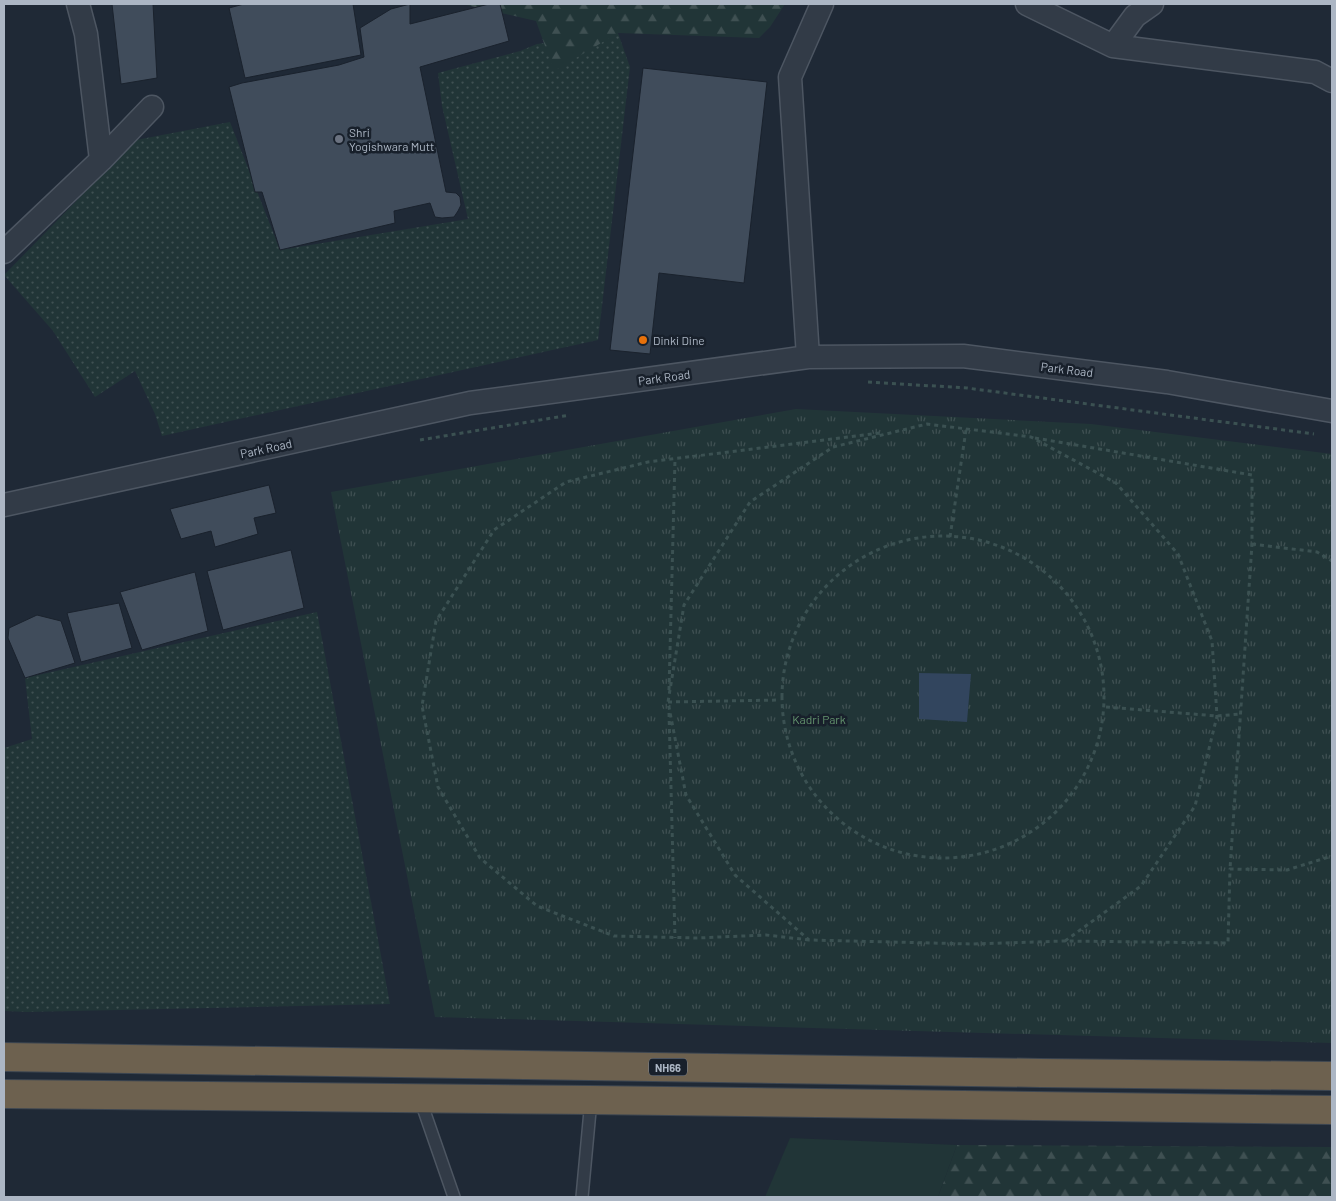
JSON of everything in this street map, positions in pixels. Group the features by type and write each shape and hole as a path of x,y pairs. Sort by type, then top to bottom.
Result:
{"highway":[{"name":"NH66","path":"4,1058 1332,1076"},
{"path":"4,1094 1332,1110"}],"street":[{"path":"78,4 86,34 101,160"},
{"path":"808,357 790,77 822,4"},
{"path":"1026,4 1113,46 1315,72 1332,81"},
{"path":"1113,46 1135,16 1152,4"},
{"path":"4,252 101,160 152,107"},
{"name":"Park Road","path":"4,505 470,403 808,357 963,356 1167,382 1332,411"}],"lane":[{"path":"420,1099 454,1197"},
{"path":"582,1197 592,1100"}],"path":[{"path":"863,382 968,388 1322,435"},
{"path":"412,442 579,414"},
{"path":"809,940 735,875 686,795 668,702 684,605 750,502 833,446 927,424 1031,437 1252,475 1252,544 1230,869 1228,943 1065,941 973,944 809,940 766,935 675,938 614,936 537,906 480,858 438,787 422,706 436,622 494,530 566,482 648,462 896,431"},
{"path":"950,538 966,430"},
{"path":"1031,437 1116,483 1178,554 1212,641 1217,716 1194,806 1141,886 1065,941"},
{"path":"675,459 668,702 675,938"},
{"path":"933,535 950,538 996,543 1046,570 1082,612 1103,665 1106,707 1092,761 1060,808 1015,842 967,857 911,856 858,835 820,803 791,755 780,700 789,644 831,580 878,549 933,535"},
{"path":"1252,544 1316,552 1332,560"},
{"path":"668,702 780,700"},
{"path":"1106,707 1217,716 1241,714"},
{"path":"1230,869 1287,870 1332,856"}],"green space":[{"path":"462,4 785,4 770,27 759,38 618,33 554,71 536,21"},
{"path":"618,33 630,67 598,340 162,436 155,414 135,371 95,397 53,331 4,275 136,140 230,122 280,250 468,219 442,106 438,73 520,51 537,44"},
{"name":"Kadri Park","path":"796,409 1091,424 1332,454 1332,1043 435,1017 331,492"},
{"path":"317,612 390,1004 4,1011 4,748 32,739 25,678"},
{"path":"790,1138 957,1145 938,1197 765,1197"},
{"path":"957,1145 1332,1147 1332,1197 938,1197"}],"water":[{"path":"919,673 971,674 967,722 919,719"}],"building":[{"path":"112,4 153,4 157,78 121,84"},
{"path":"244,4 353,4 361,55 245,78 229,8"},
{"name":"Shri Yogishwara Mutt","path":"410,4 410,24 489,4 500,4 509,41 420,67 446,192 456,193 460,197 461,205 458,211 454,217 435,217 430,203 394,211 395,223 280,250 262,192 255,192 229,87 339,65 364,57 360,28 391,9"},
{"path":"643,68 767,82 744,283 659,273 650,354 610,350"},
{"path":"269,485 276,513 254,518 258,534 215,547 211,531 181,539 170,509"},
{"path":"291,550 304,608 223,630 207,571"},
{"path":"195,572 208,631 142,650 120,592"},
{"path":"119,603 132,648 81,662 67,613"},
{"path":"37,615 61,621 75,663 25,678 8,638 9,628"}],"place":[{"name":"Shri Yogishwara Mutt","path":"339,139"},
{"name":"Dinki Dine","path":"643,340"}]}
